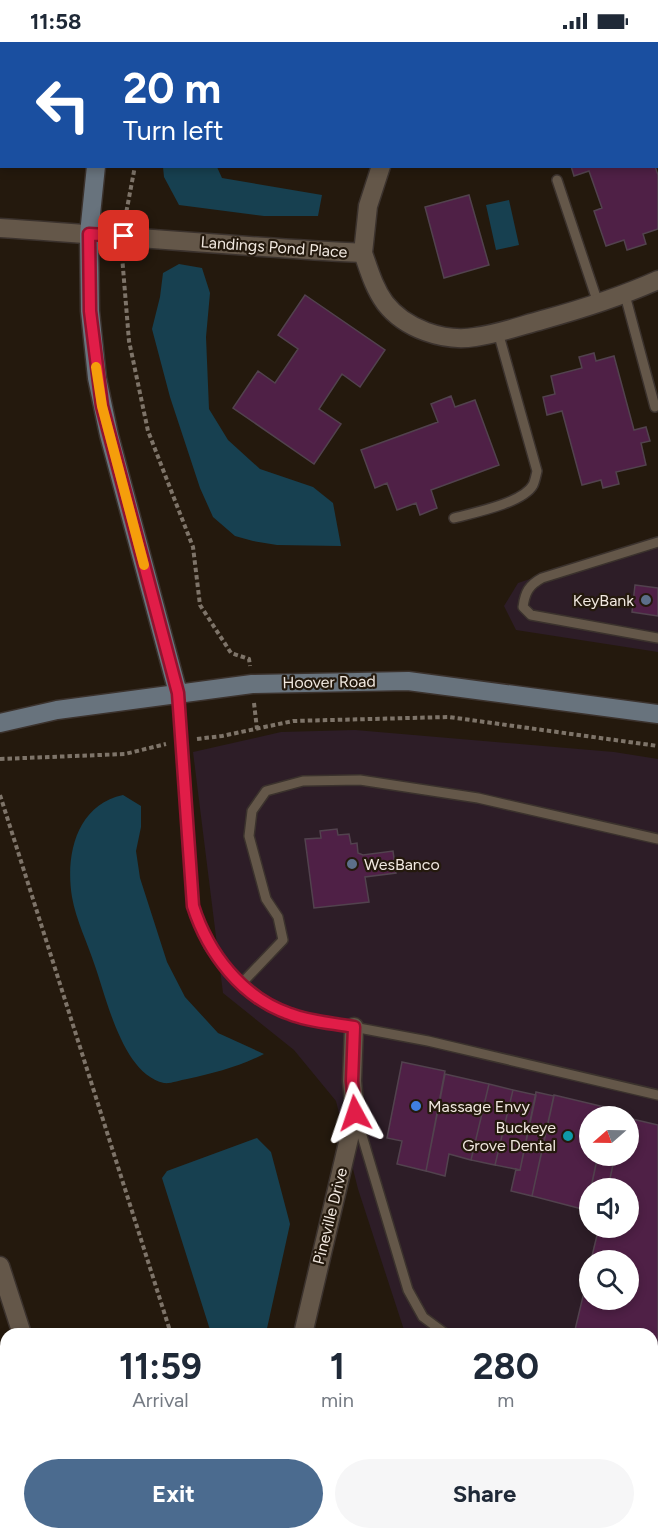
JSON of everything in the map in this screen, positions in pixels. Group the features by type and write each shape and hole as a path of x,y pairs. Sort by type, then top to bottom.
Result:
{"main road":[{"path":"96,168 89,234 90,311 102,406 178,693"},
{"name":"Hoover Road","path":"0,723 57,710 252,684 408,681 658,714"}],"street":[{"path":"363,253 368,206 380,168"},
{"name":"Landings Pond Place","path":"0,228 254,248 363,253 373,283 386,304 417,327 434,335 454,338 498,332 625,295 658,280"},
{"name":"Pineville Drive","path":"304,1328 355,1113 352,1081 354,1027"},
{"path":"0,1266 20,1328"}],"lane":[{"path":"557,180 598,303"},
{"path":"625,295 655,407"},
{"path":"454,518 500,505 520,496 532,487 537,471 498,332"},
{"path":"658,542 542,578 531,584 525,593 523,607 531,615 658,638"},
{"path":"178,693 193,906 209,946 225,968 242,983 264,1001 290,1015 428,1041 658,1095"},
{"path":"242,983 283,940 278,917 266,899 249,836 252,811 266,791 303,781 360,780 478,798 658,839"},
{"path":"355,1113 408,1290 423,1317 438,1328"}],"path":[{"path":"135,168 122,261 129,341 148,431 193,547 200,605 231,654 249,659 257,729"},
{"path":"0,759 125,754 180,740 222,736 293,721 449,717 658,746"},
{"path":"0,795 169,1328"}],"shaded area":[{"path":"658,536 658,652 516,630 504,606 518,583"},
{"path":"355,730 614,752 658,759 658,1328 403,1328 358,1189 336,1101 294,1050 223,993 193,752 281,732"}],"water":[{"path":"163,168 217,168 222,178 322,195 318,216 264,216 179,205 164,177"},
{"path":"509,200 519,245 496,250 486,205"},
{"path":"179,264 202,268 210,293 206,337 209,409 228,440 260,469 313,487 333,503 341,546 277,545 253,541 235,536 213,517 200,488 170,397 152,329 163,273"},
{"path":"123,795 141,806 141,827 136,851 140,878 167,962 185,997 218,1033 264,1054 226,1069 164,1083 150,1077 127,1051 111,1016 79,923 70,881 73,848 85,820 107,800"},
{"path":"257,1138 271,1152 290,1224 267,1328 209,1328 162,1178 167,1171"}],"building":[{"path":"572,168 656,168 658,175 658,229 643,234 646,244 627,250 624,240 606,246 594,211 602,208 589,171 574,176"},
{"path":"469,195 489,265 444,278 425,207"},
{"path":"305,295 385,350 360,387 342,374 319,409 341,424 314,464 233,408 258,371 275,383 298,349 278,335"},
{"path":"594,353 596,361 614,356 634,430 646,427 650,441 641,443 646,465 616,472 619,484 603,488 601,480 582,485 562,411 547,415 543,397 555,394 551,376 582,368 579,357"},
{"path":"451,396 455,407 475,400 499,465 431,490 437,508 420,515 416,503 397,510 387,483 375,488 361,450 438,422 431,404"},
{"name":"KeyBank","path":"635,585 658,588 658,616 632,612"},
{"name":"WesBanco","path":"337,829 338,835 349,834 351,844 357,843 358,853 363,855 393,851 396,873 365,877 369,902 314,908 305,839 321,838 320,831"},
{"name":"Massage Envy","path":"402,1062 445,1071 426,1171 397,1164 402,1141 387,1138"},
{"path":"445,1074 489,1084 471,1160 449,1154 445,1176 426,1171"},
{"path":"489,1084 513,1090 495,1165 471,1160"},
{"path":"513,1090 536,1095 520,1170 495,1165"},
{"path":"536,1092 554,1096 532,1196 511,1191 516,1169 520,1170"},
{"name":"Buckeye Grove Dental","path":"554,1095 601,1106 579,1106 579,1166 596,1166 593,1178 579,1178 579,1208 532,1196"},
{"path":"639,1121 658,1125 658,1328 575,1328 580,1310 639,1310 639,1250 593,1250 596,1238 639,1238 639,1178 610,1178 613,1166 639,1166"},
{"path":"596,1166 613,1166 610,1178 593,1178"}],"slow traffic":[{"path":"96,367 102,406 144,565"}],"place":[{"name":"KeyBank","path":"646,600"},
{"name":"WesBanco","path":"352,864"},
{"name":"Massage Envy","path":"416,1106"},
{"name":"Buckeye Grove Dental","path":"568,1136"}],"route":[{"path":"124,236 89,234 90,311 102,406 178,693 193,906 209,946 225,968 264,1001 290,1015 354,1027 352,1081 355,1113"}]}
